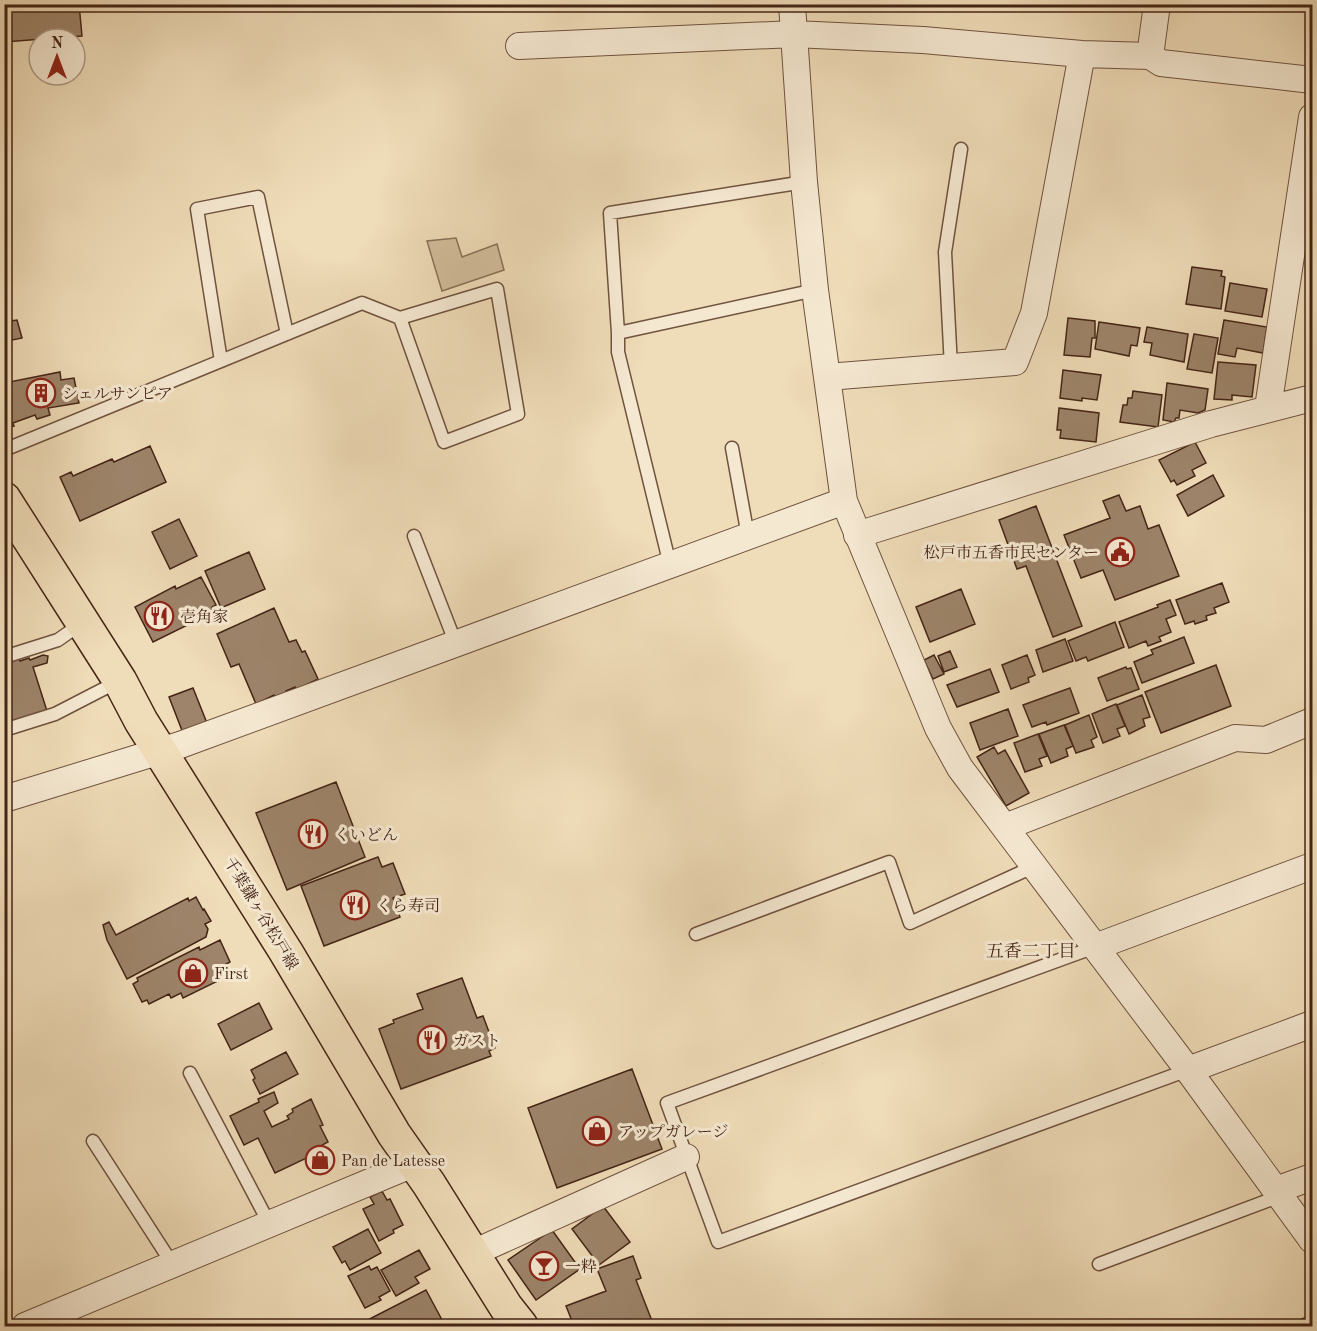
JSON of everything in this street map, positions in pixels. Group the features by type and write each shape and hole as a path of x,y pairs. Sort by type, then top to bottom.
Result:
{"main road":[{"name":"千葉鎌ヶ谷松戸線","path":"12,518 120,681 160,752 280,942 413,1164 429,1184 506,1307 521,1326"}],"street":[{"path":"792,4 804,182 815,290 844,501 938,728 960,768 1188,1070 1312,1240"},
{"path":"1150,56 1156,4"},
{"path":"519,46 794,34 934,41 1082,54 1150,56 1161,63 1312,80"},
{"path":"827,377 1015,362 1034,313 1082,54"},
{"path":"1268,408 1312,117"},
{"path":"857,535 1117,453 1268,408 1312,398"},
{"path":"4,800 160,752 844,501"},
{"path":"1005,827 1236,738 1266,740 1312,721"},
{"path":"1095,947 1312,866"},
{"path":"1188,1070 1312,1024"},
{"path":"473,1253 686,1157"},
{"path":"25,1326 413,1164"},
{"path":"1278,1193 1312,1177"}],"lane":[{"path":"951,367 945,252 961,148"},
{"path":"670,565 618,352 610,213 804,182"},
{"path":"221,361 197,209 258,197 287,334"},
{"path":"4,450 362,303 400,318 498,289 518,414 444,442 400,318"},
{"path":"618,333 815,290"},
{"path":"732,448 748,536"},
{"path":"414,536 456,644"},
{"path":"4,657 58,640 82,623"},
{"path":"4,730 55,714 120,681"},
{"path":"696,934 889,862 910,923 1035,866"},
{"path":"1095,947 667,1103 718,1242 1188,1070"},
{"path":"190,1073 270,1225"},
{"path":"93,1141 173,1265"},
{"path":"1098,1264 1278,1193"},
{"path":"1302,1326 1312,1322"}],"shaded area":[{"path":"456,238 462,257 497,244 504,270 442,291 427,241"}],"building":[{"path":"4,4 79,4 81,27 27,27 27,40 4,42"},
{"path":"1192,267 1222,271 1221,276 1225,277 1221,309 1186,304"},
{"path":"1230,283 1267,289 1262,317 1225,311"},
{"path":"1068,318 1095,321 1095,338 1092,338 1090,357 1064,355"},
{"path":"17,320 22,338 7,341 9,356 4,357 4,322"},
{"path":"1224,320 1267,327 1263,353 1237,348 1235,357 1218,354"},
{"path":"1099,322 1140,328 1137,346 1131,345 1129,356 1095,349"},
{"path":"1147,327 1188,334 1184,362 1150,355 1152,343 1144,342"},
{"path":"1194,334 1218,338 1212,373 1187,369"},
{"path":"1218,362 1256,365 1252,397 1232,395 1232,400 1214,399"},
{"path":"1063,370 1101,375 1097,400 1082,398 1082,401 1060,398"},
{"name":"シェルサンピア","path":"60,372 61,380 74,378 79,403 48,408 50,415 37,419 35,415 13,423 14,426 4,427 4,383"},
{"path":"1167,383 1208,389 1205,410 1198,413 1180,410 1179,418 1176,418 1174,422 1163,420"},
{"path":"1133,391 1162,395 1158,427 1120,422 1123,405 1127,405 1128,398 1132,398"},
{"path":"1059,408 1099,413 1096,442 1060,438 1061,430 1057,430"},
{"path":"1195,442 1206,463 1192,470 1195,476 1177,485 1174,480 1171,482 1159,460"},
{"path":"150,446 166,482 80,521 60,477 71,472 73,476 112,459 114,462"},
{"path":"1213,475 1224,496 1188,516 1177,495"},
{"name":"松戸市五香市民センター","path":"1119,495 1126,511 1140,506 1148,529 1159,525 1179,576 1115,600 1103,570 1081,578 1064,535 1110,518 1103,501"},
{"path":"1036,506 1082,626 1053,637 1026,566 1017,569 999,520"},
{"path":"179,519 197,556 170,569 152,532"},
{"path":"249,552 265,589 221,608 205,571"},
{"path":"201,577 216,605 212,607 214,612 153,642 135,607 175,586 176,589"},
{"path":"1222,583 1229,602 1214,608 1216,613 1206,616 1207,620 1185,624 1176,600"},
{"path":"961,589 975,624 930,642 916,607"},
{"path":"1170,600 1176,615 1166,619 1171,632 1159,637 1161,641 1148,646 1146,641 1129,648 1119,622"},
{"path":"274,608 289,642 296,640 302,652 305,651 318,679 296,690 295,687 286,691 286,694 275,698 274,695 256,704 239,664 231,667 217,634"},
{"path":"1115,622 1124,647 1088,661 1086,657 1076,661 1068,641"},
{"path":"1184,637 1194,663 1142,683 1134,662 1153,654 1151,650"},
{"path":"1065,639 1073,661 1043,672 1036,650"},
{"path":"950,651 957,667 944,672 938,656"},
{"path":"43,655 48,656 47,663 33,667 47,711 4,725 4,663 19,658 20,661 29,658 30,660"},
{"path":"934,655 944,674 933,679 924,660"},
{"path":"1027,655 1035,675 1028,678 1029,682 1011,689 1002,665"},
{"path":"1216,665 1231,706 1161,733 1145,692"},
{"path":"1126,667 1131,668 1139,689 1107,701 1098,678"},
{"path":"990,669 999,692 957,707 947,685"},
{"path":"193,688 207,723 183,733 169,697"},
{"path":"1070,688 1079,713 1047,725 1046,722 1032,727 1023,705"},
{"path":"1142,695 1150,717 1143,719 1145,726 1129,734 1117,705"},
{"path":"1116,704 1125,726 1117,729 1120,736 1103,743 1092,714"},
{"path":"1008,709 1018,736 980,750 970,723"},
{"path":"1089,715 1097,737 1091,740 1094,747 1076,753 1065,725"},
{"path":"1064,725 1073,746 1066,749 1068,756 1051,763 1039,734"},
{"path":"1038,734 1047,756 1039,759 1042,766 1025,772 1014,743"},
{"path":"994,747 998,754 1005,750 1029,793 1006,806 977,757"},
{"path":"336,782 365,857 287,890 256,813"},
{"path":"378,857 382,867 393,863 405,894 393,898 400,917 324,946 301,886"},
{"path":"196,897 211,921 205,924 208,929 206,937 127,979 107,940 103,925 109,922 116,935 188,898 189,901"},
{"path":"220,940 230,962 221,967 226,977 183,998 181,993 171,998 169,994 149,1004 147,1000 142,1002 133,984 138,981 137,978 199,947 200,950"},
{"path":"462,978 477,1018 483,1016 495,1048 489,1051 491,1056 401,1089 379,1029 394,1023 393,1020 423,1009 417,994"},
{"path":"259,1003 272,1029 231,1050 218,1024"},
{"path":"286,1052 298,1074 260,1094 251,1070"},
{"path":"632,1069 662,1149 557,1188 528,1108"},
{"path":"274,1092 278,1103 264,1111 272,1127 289,1119 287,1116 293,1112 292,1109 311,1099 328,1142 311,1151 313,1155 275,1173 258,1138 244,1145 230,1116"},
{"path":"382,1191 387,1200 390,1199 403,1225 379,1241 363,1209 374,1204 370,1197"},
{"path":"603,1206 630,1242 599,1265 572,1229"},
{"path":"368,1229 381,1253 350,1270 345,1261 342,1263 333,1247"},
{"path":"552,1230 580,1269 536,1300 508,1260"},
{"path":"419,1250 430,1269 415,1277 419,1283 396,1296 381,1270"},
{"path":"633,1256 641,1278 636,1280 654,1326 574,1326 566,1306 606,1291 597,1269"},
{"path":"369,1266 371,1270 377,1267 390,1291 379,1297 381,1300 365,1308 348,1276"},
{"path":"426,1290 442,1320 430,1326 356,1326"}],"place":[{"name":"シェルサンピア","path":"41,393"},
{"name":"松戸市五香市民センター","path":"1120,552"},
{"name":"壱角家","path":"159,616"},
{"name":"くいどん","path":"313,834"},
{"name":"くら寿司","path":"355,905"},
{"name":"First","path":"193,973"},
{"name":"ガスト","path":"432,1040"},
{"name":"アップガレージ","path":"597,1131"},
{"name":"Pan de Latesse","path":"320,1160"},
{"name":"一粋","path":"544,1266"}],"district":[{"name":"五香二丁目","path":"1031,951"}]}
